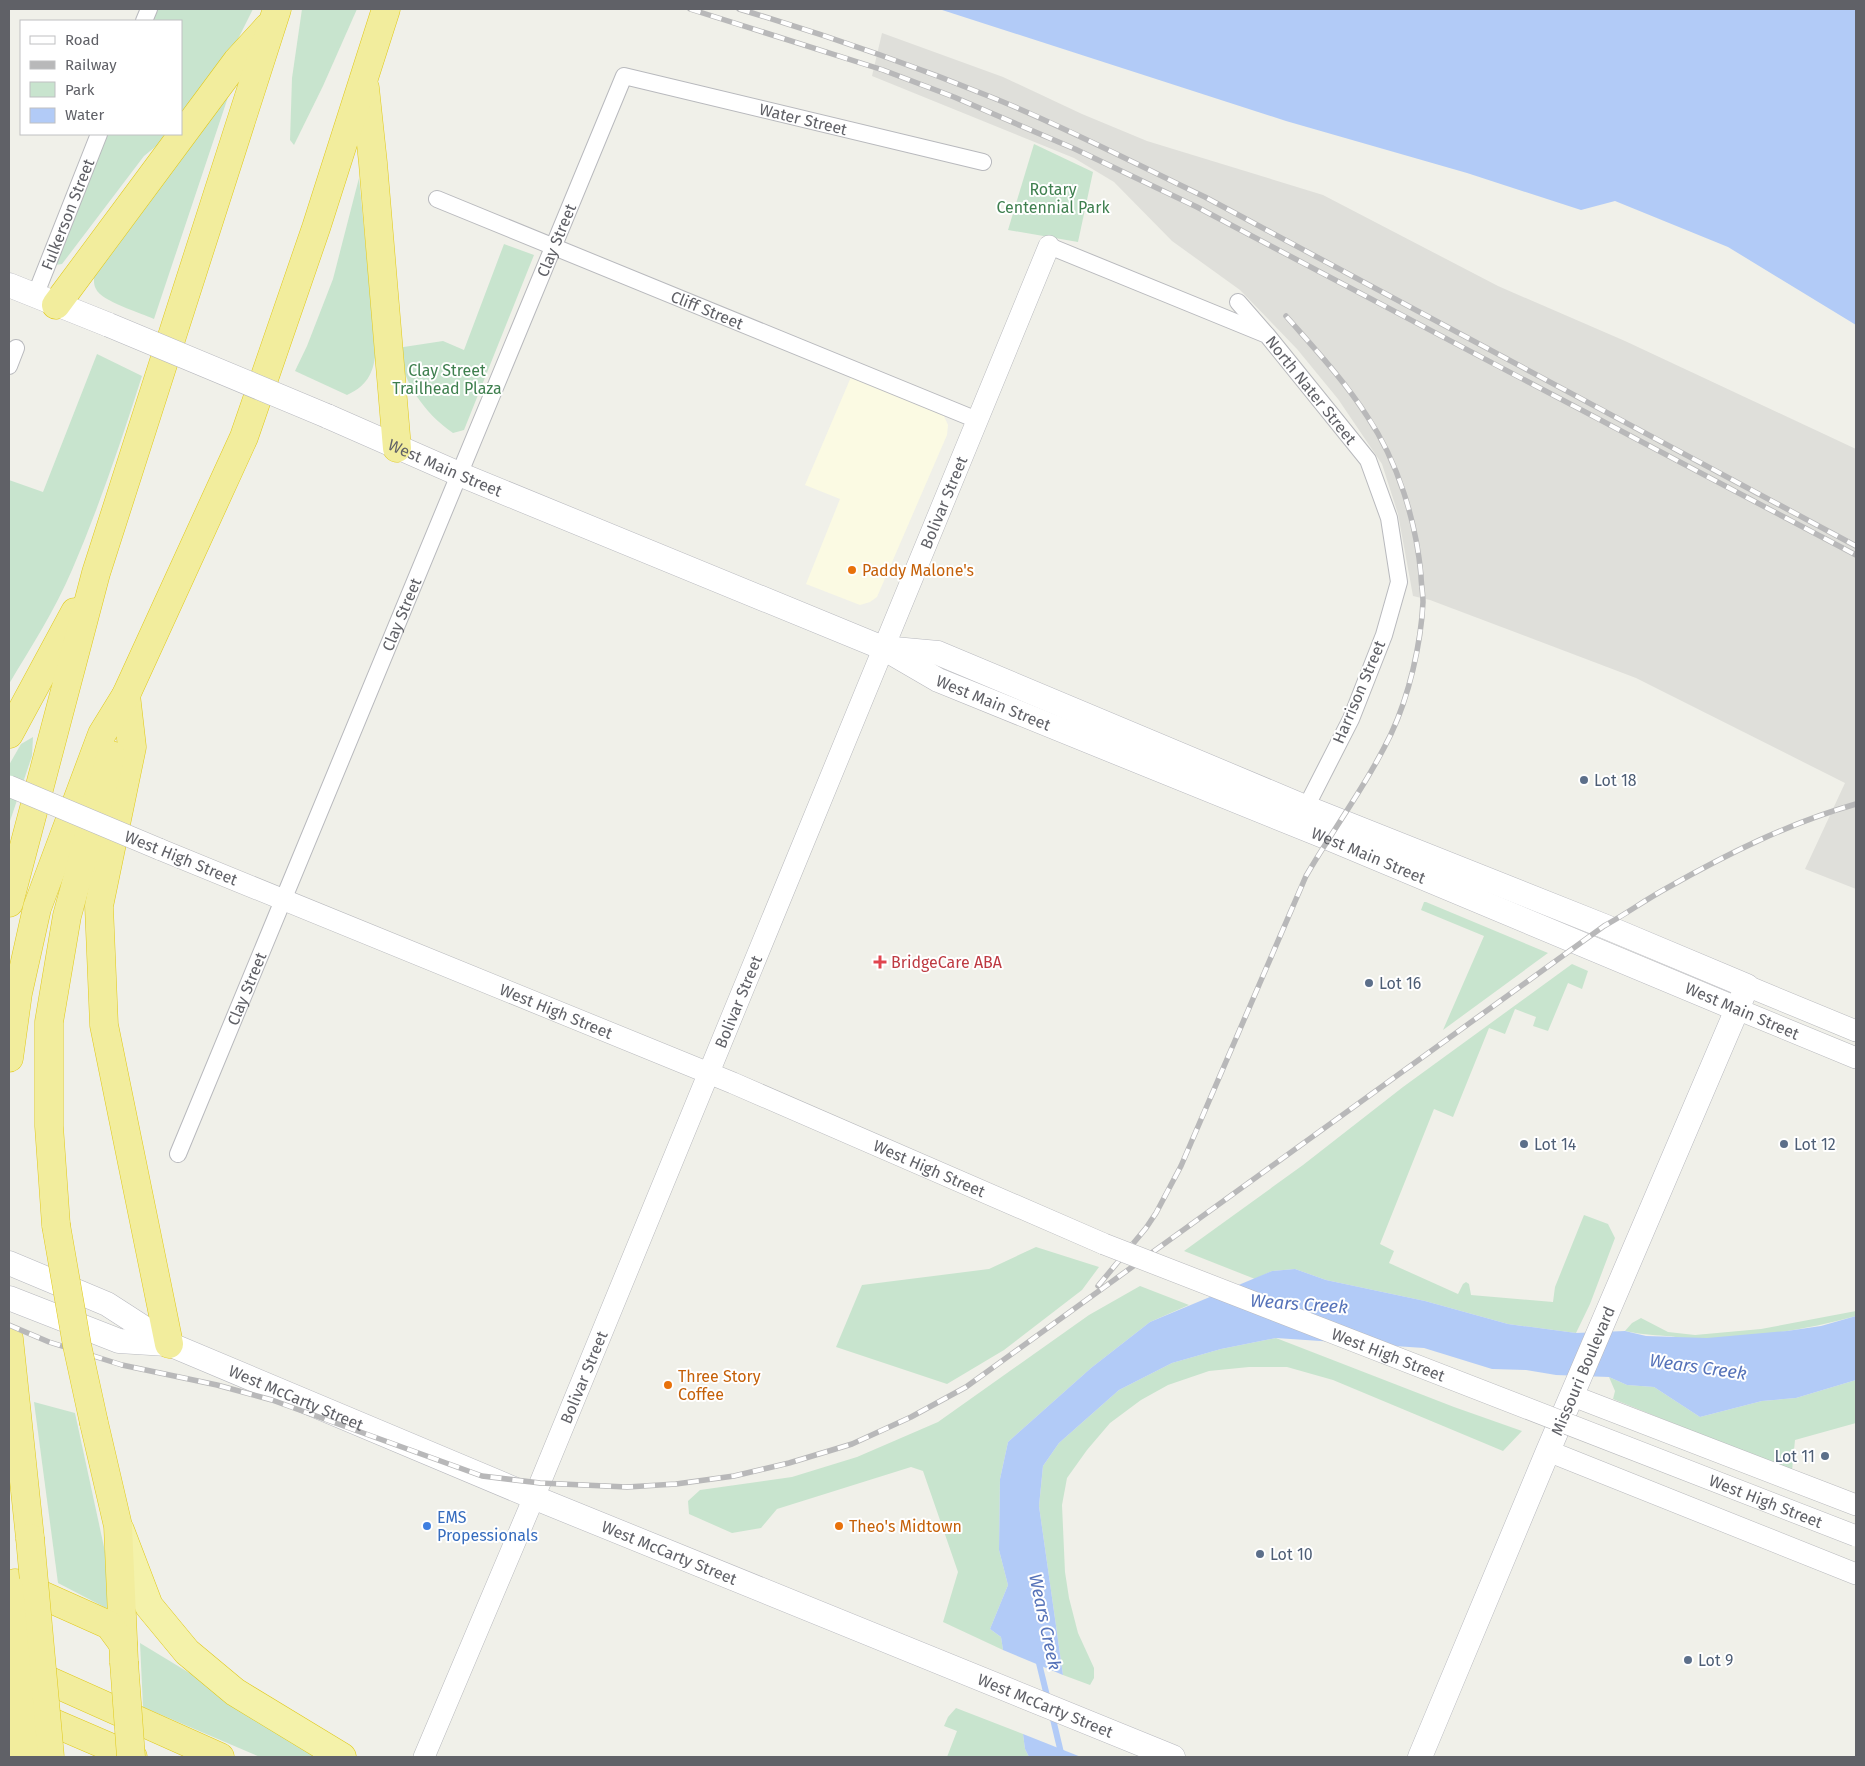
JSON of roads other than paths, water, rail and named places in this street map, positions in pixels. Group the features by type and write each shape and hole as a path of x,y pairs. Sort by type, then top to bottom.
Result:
{"highway":[{"path":"9,1058 18,993 37,908 102,734 126,695 244,437 316,228 386,9"},
{"path":"182,129 276,14"},
{"path":"9,903 96,573 276,14"},
{"path":"364,78 374,173 397,448"},
{"path":"45,300 178,135"},
{"path":"9,734 96,573"},
{"path":"126,695 67,916 50,1022 49,1126 56,1225 77,1345 118,1526 149,1606 186,1652 235,1692 342,1757"},
{"path":"126,695 132,746 99,906 104,1025 169,1344"},
{"path":"9,1338 50,1757"},
{"path":"9,1703 132,1757 124,1653 118,1526"},
{"path":"9,1581 109,1625 124,1653"},
{"path":"9,1588 24,1757"},
{"path":"9,1662 220,1757"}],"main road":[{"name":"West Main Street","path":"9,285 327,416 459,474 883,648 938,680 1301,817 1604,926 1747,986"},
{"name":"West Main Street","path":"1301,817 1737,1009"},
{"name":"Missouri Boulevard","path":"1420,1757 1548,1451 1747,986"},
{"name":"West McCarty Street","path":"9,1263 107,1304 169,1344 533,1497 1173,1757"},
{"name":"West McCarty Street","path":"9,1298 119,1341 169,1344"}],"street":[{"name":"Water Street","path":"624,76 983,162"},
{"name":"Clay Street","path":"178,1154 624,76"},
{"name":"Fulkerson Street","path":"45,300 99,135"},
{"name":"Cliff Street","path":"437,199 977,420"},
{"name":"North Nater Street","path":"1049,246 1267,335 1368,460 1389,518 1399,582"},
{"name":"Bolivar Street","path":"424,1757 1049,246"},
{"path":"1238,302 1267,335"},
{"path":"9,366 16,348"},
{"name":"Harrison Street","path":"1301,817 1351,719 1384,635 1399,582"},
{"name":"West High Street","path":"9,786 708,1074 1104,1244 1856,1536"},
{"name":"West Main Street","path":"1747,986 1856,1031"},
{"name":"West Main Street","path":"1737,1009 1856,1058"},
{"path":"1573,1396 1856,1505"},
{"path":"1548,1451 1856,1574"}],"water":[{"path":"939,9 1856,9 1856,325 1728,247 1615,201 1581,210 1467,173 1286,121"},
{"path":"1295,1269 1326,1280 1425,1301 1508,1324 1576,1333 1625,1331 1646,1336 1707,1338 1821,1326 1856,1316 1856,1380 1796,1398 1762,1401 1700,1417 1654,1387 1627,1385 1609,1377 1556,1375 1526,1370 1492,1369 1424,1348 1276,1338 1221,1349 1172,1363 1119,1390 1059,1443 1043,1466 1039,1506 1063,1675 1003,1650 1001,1637 990,1629 1008,1585 999,1550 1000,1479 1008,1442 1091,1368 1150,1322 1272,1271"},
{"path":"1023,1734 1081,1757 1029,1757 1025,1749"}],"waterway":[{"name":"Wears Creek","path":"1038,1659 1048,1700"},
{"name":"Wears Creek","path":"1052,1715 1062,1757"}],"railway":[{"path":"690,9 883,70 954,97 1075,149 1197,207 1856,555"},
{"path":"739,9 804,29 933,74 1023,110 1101,146 1205,197 1856,546"},
{"path":"1098,1286 1146,1228 1181,1166 1306,876 1361,788 1391,734 1409,687 1417,652 1423,602 1419,555 1410,513 1396,472 1378,434 1349,390 1286,316"},
{"path":"9,1325 49,1342 122,1365 217,1385 272,1400 482,1476 540,1483 627,1487 676,1484 734,1476 789,1463 852,1444 911,1417 966,1387 1604,926 1690,875 1736,851 1807,820 1856,804"}],"place":[{"name":"Paddy Malone's","path":"852,570"},
{"name":"Lot 18","path":"1584,780"},
{"name":"BridgeCare ABA","path":"880,962"},
{"name":"Lot 16","path":"1369,983"},
{"name":"Lot 14","path":"1524,1144"},
{"name":"Lot 12","path":"1784,1144"},
{"name":"Three Story Coffee","path":"668,1385"},
{"name":"Lot 11","path":"1825,1456"},
{"name":"EMS Propessionals","path":"427,1526"},
{"name":"Theo's Midtown","path":"839,1526"},
{"name":"Lot 10","path":"1260,1554"},
{"name":"Lot 9","path":"1688,1660"}],"park label":[{"name":"Rotary Centennial Park","path":"1053,198"},
{"name":"Clay Street Trailhead Plaza","path":"447,379"}]}
